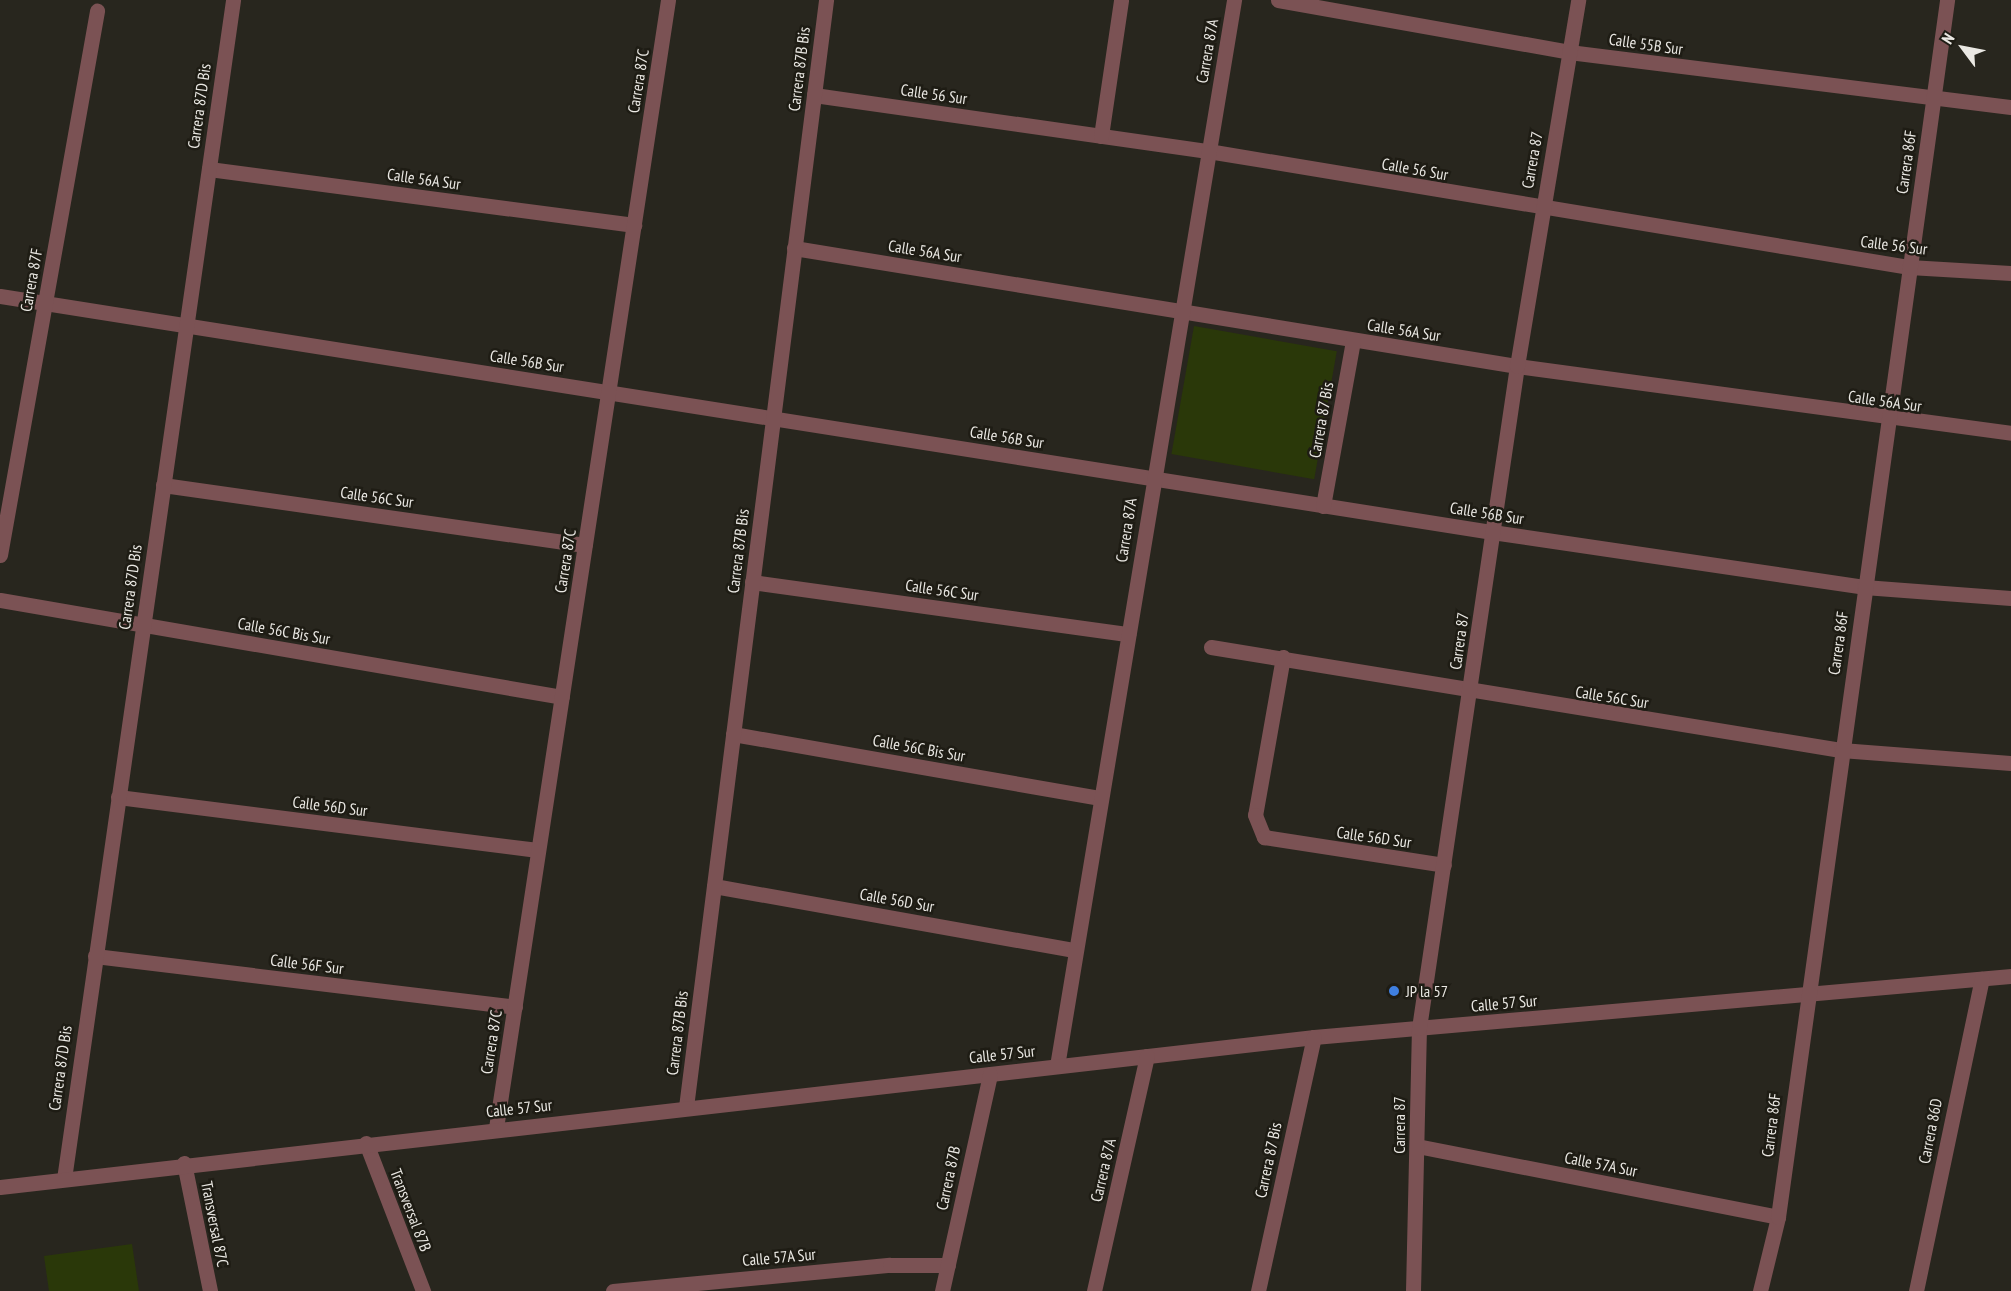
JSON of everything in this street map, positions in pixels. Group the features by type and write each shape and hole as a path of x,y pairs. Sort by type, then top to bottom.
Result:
{"street":[{"name":"Carrera 87D Bis","path":"64,1179 233,0"},
{"name":"Carrera 87C","path":"496,1128 668,0"},
{"name":"Carrera 87B Bis","path":"686,1107 826,0"},
{"path":"1101,136 1121,0"},
{"name":"Carrera 87A","path":"1057,1066 1152,478 1234,0"},
{"name":"Calle 55B Sur","path":"1278,0 1569,52 1933,101 2011,107"},
{"name":"Carrera 87","path":"1413,1291 1419,1028 1470,694 1516,366 1578,0"},
{"name":"Carrera 86F","path":"1760,1291 1778,1217 1806,995 1947,0"},
{"name":"Carrera 87F","path":"0,555 98,11"},
{"name":"Calle 56 Sur","path":"814,95 1208,151 1542,210 1909,267 2011,273"},
{"name":"Calle 56A Sur","path":"208,168 634,225"},
{"name":"Calle 56A Sur","path":"794,248 1516,366 1888,420 2011,433"},
{"name":"Calle 56B Sur","path":"0,296 1492,532 1864,586 2011,598"},
{"name":"Carrera 87 Bis","path":"1323,506 1353,341"},
{"name":"Calle 56C Sur","path":"163,485 585,545"},
{"name":"Calle 56C Sur","path":"752,582 1128,634"},
{"name":"Calle 56C Bis Sur","path":"0,600 562,697"},
{"name":"Calle 56C Sur","path":"1211,647 1283,657 1470,694 1841,750 2011,763"},
{"name":"Calle 56D Sur","path":"1283,657 1255,815 1264,837 1444,865"},
{"name":"Calle 56C Bis Sur","path":"733,734 1100,798"},
{"name":"Calle 56D Sur","path":"118,797 538,850"},
{"name":"Calle 56D Sur","path":"714,886 1074,950"},
{"name":"Calle 56F Sur","path":"95,956 515,1007"},
{"name":"Calle 57 Sur","path":"0,1187 184,1163 1314,1037 2011,976"},
{"name":"Carrera 86D","path":"1916,1291 1982,979"},
{"name":"Carrera 87 Bis","path":"1258,1291 1314,1037"},
{"name":"Carrera 87A","path":"1094,1291 1147,1056"},
{"name":"Carrera 87B","path":"942,1291 990,1074"},
{"name":"Transversal 87B","path":"366,1143 423,1291"},
{"name":"Calle 57A Sur","path":"1417,1146 1778,1217"},
{"name":"Transversal 87C","path":"184,1163 210,1291"},
{"name":"Calle 57A Sur","path":"613,1291 891,1265 948,1265"}],"green space":[{"path":"1194,326 1337,351 1314,479 1171,454"},
{"path":"132,1244 139,1291 49,1291 44,1256"}],"place":[{"name":"JP la 57","path":"1394,991"}]}
